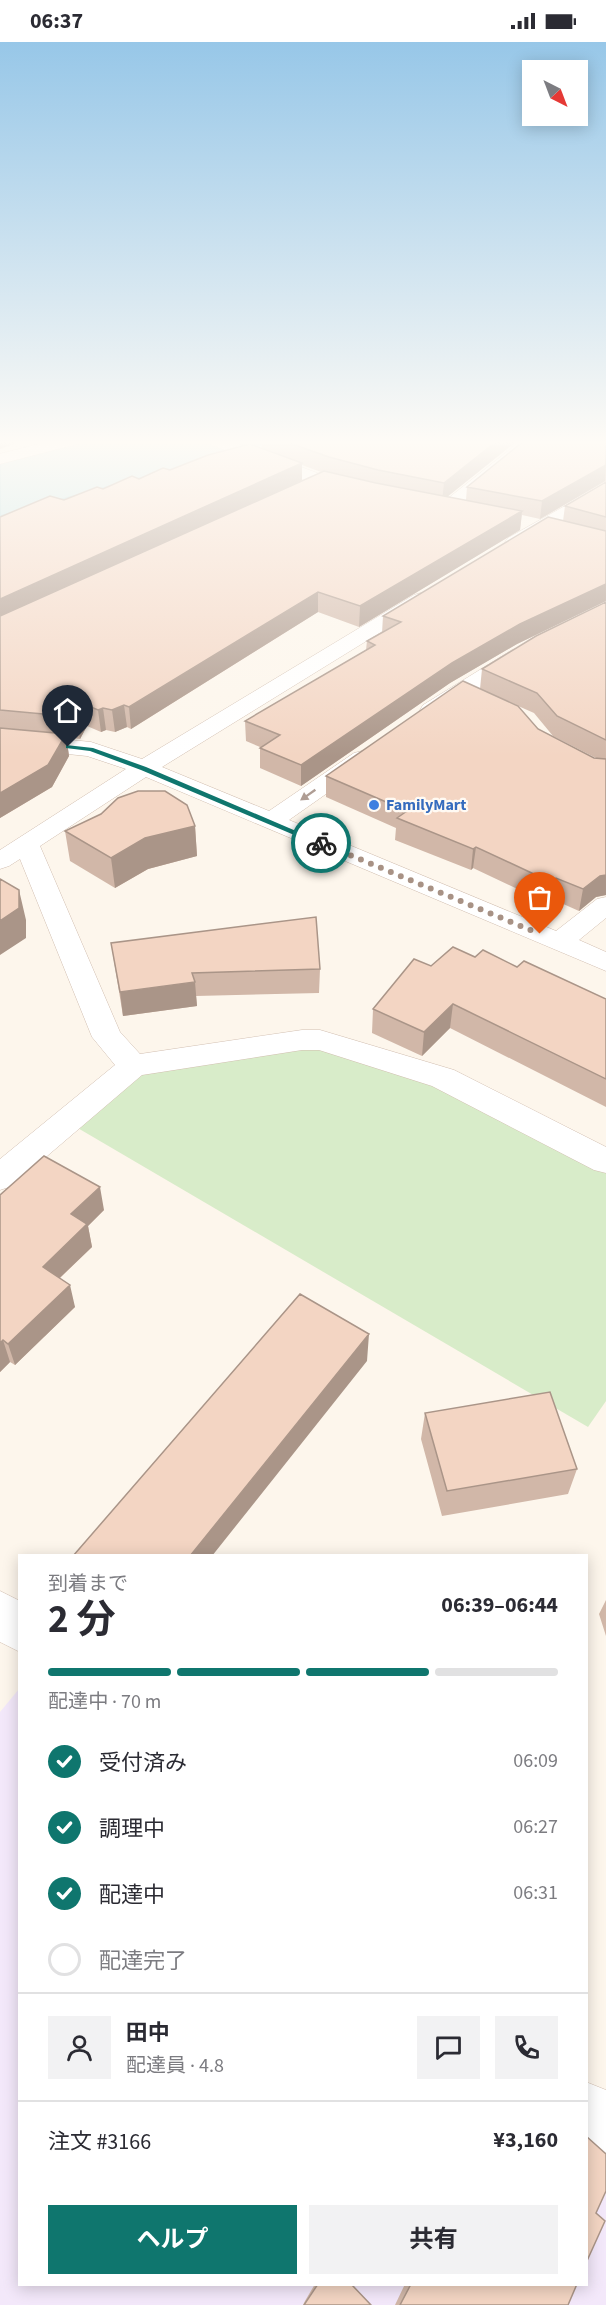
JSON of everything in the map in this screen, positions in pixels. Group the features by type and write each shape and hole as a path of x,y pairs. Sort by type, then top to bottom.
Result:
{"street":[{"path":"500,551 509,546"},
{"path":"0,861 144,768 440,587"},
{"path":"410,724 459,690 536,645"},
{"path":"459,690 481,700"},
{"path":"0,740 91,749 144,768 606,962"},
{"path":"270,822 381,745"},
{"path":"27,843 107,1038 133,1066"},
{"path":"560,942 606,905"},
{"path":"0,1178 133,1066 302,1040 320,1040 443,1078 606,1161"},
{"path":"0,1613 18,1628"},
{"path":"588,2111 606,2125"}],"shaded area":[{"path":"18,1690 18,2286 588,2286 588,2153 606,2169 606,2305 0,2305 0,1712"}],"green space":[{"path":"316,1047 410,1074 606,1170 606,1401 588,1427 76,1127 138,1074"}],"building":[{"path":"0,546 119,546 0,599"},
{"path":"157,546 463,546 360,606 318,592 129,707 124,705 112,710 103,708 98,710 84,704 76,717 0,710 0,616"},
{"path":"500,546 606,546 606,584 520,624 452,663 301,765 260,748 280,735 245,721 375,645 367,641 401,622 383,616"},
{"path":"606,602 606,740 557,716 537,693 482,669 536,636"},
{"path":"463,681 518,706 538,729 594,758 606,759 606,875 600,876 583,889 556,878 551,882 476,847 473,849 397,818 407,811 326,776"},
{"path":"0,728 66,734 48,765 0,793"},
{"path":"138,791 165,791 187,805 195,826 145,838 111,858 65,831 101,814 118,798"},
{"path":"0,879 19,890 19,908 0,921"},
{"path":"316,917 320,969 192,973 195,982 120,992 111,943"},
{"path":"453,947 475,957 483,950 517,967 524,961 606,999 606,1079 453,1004 424,1032 373,1009 414,959 431,966"},
{"path":"44,1156 100,1187 71,1214 87,1224 43,1267 70,1285 8,1344 3,1340 0,1343 0,1195"},
{"path":"300,1294 369,1334 192,1554 75,1554"},
{"path":"550,1392 577,1469 447,1491 425,1413"},
{"path":"588,2138 606,2154 606,2191 596,2213 605,2221 588,2259"},
{"path":"317,2286 353,2286 371,2305 304,2305"},
{"path":"410,2286 576,2286 568,2305 400,2305"}],"way so far":[{"path":"321,843 540,934"}],"place":[{"name":"FamilyMart","path":"374,805"}],"route":[{"path":"68,747 91,749 144,768 321,843"}]}
